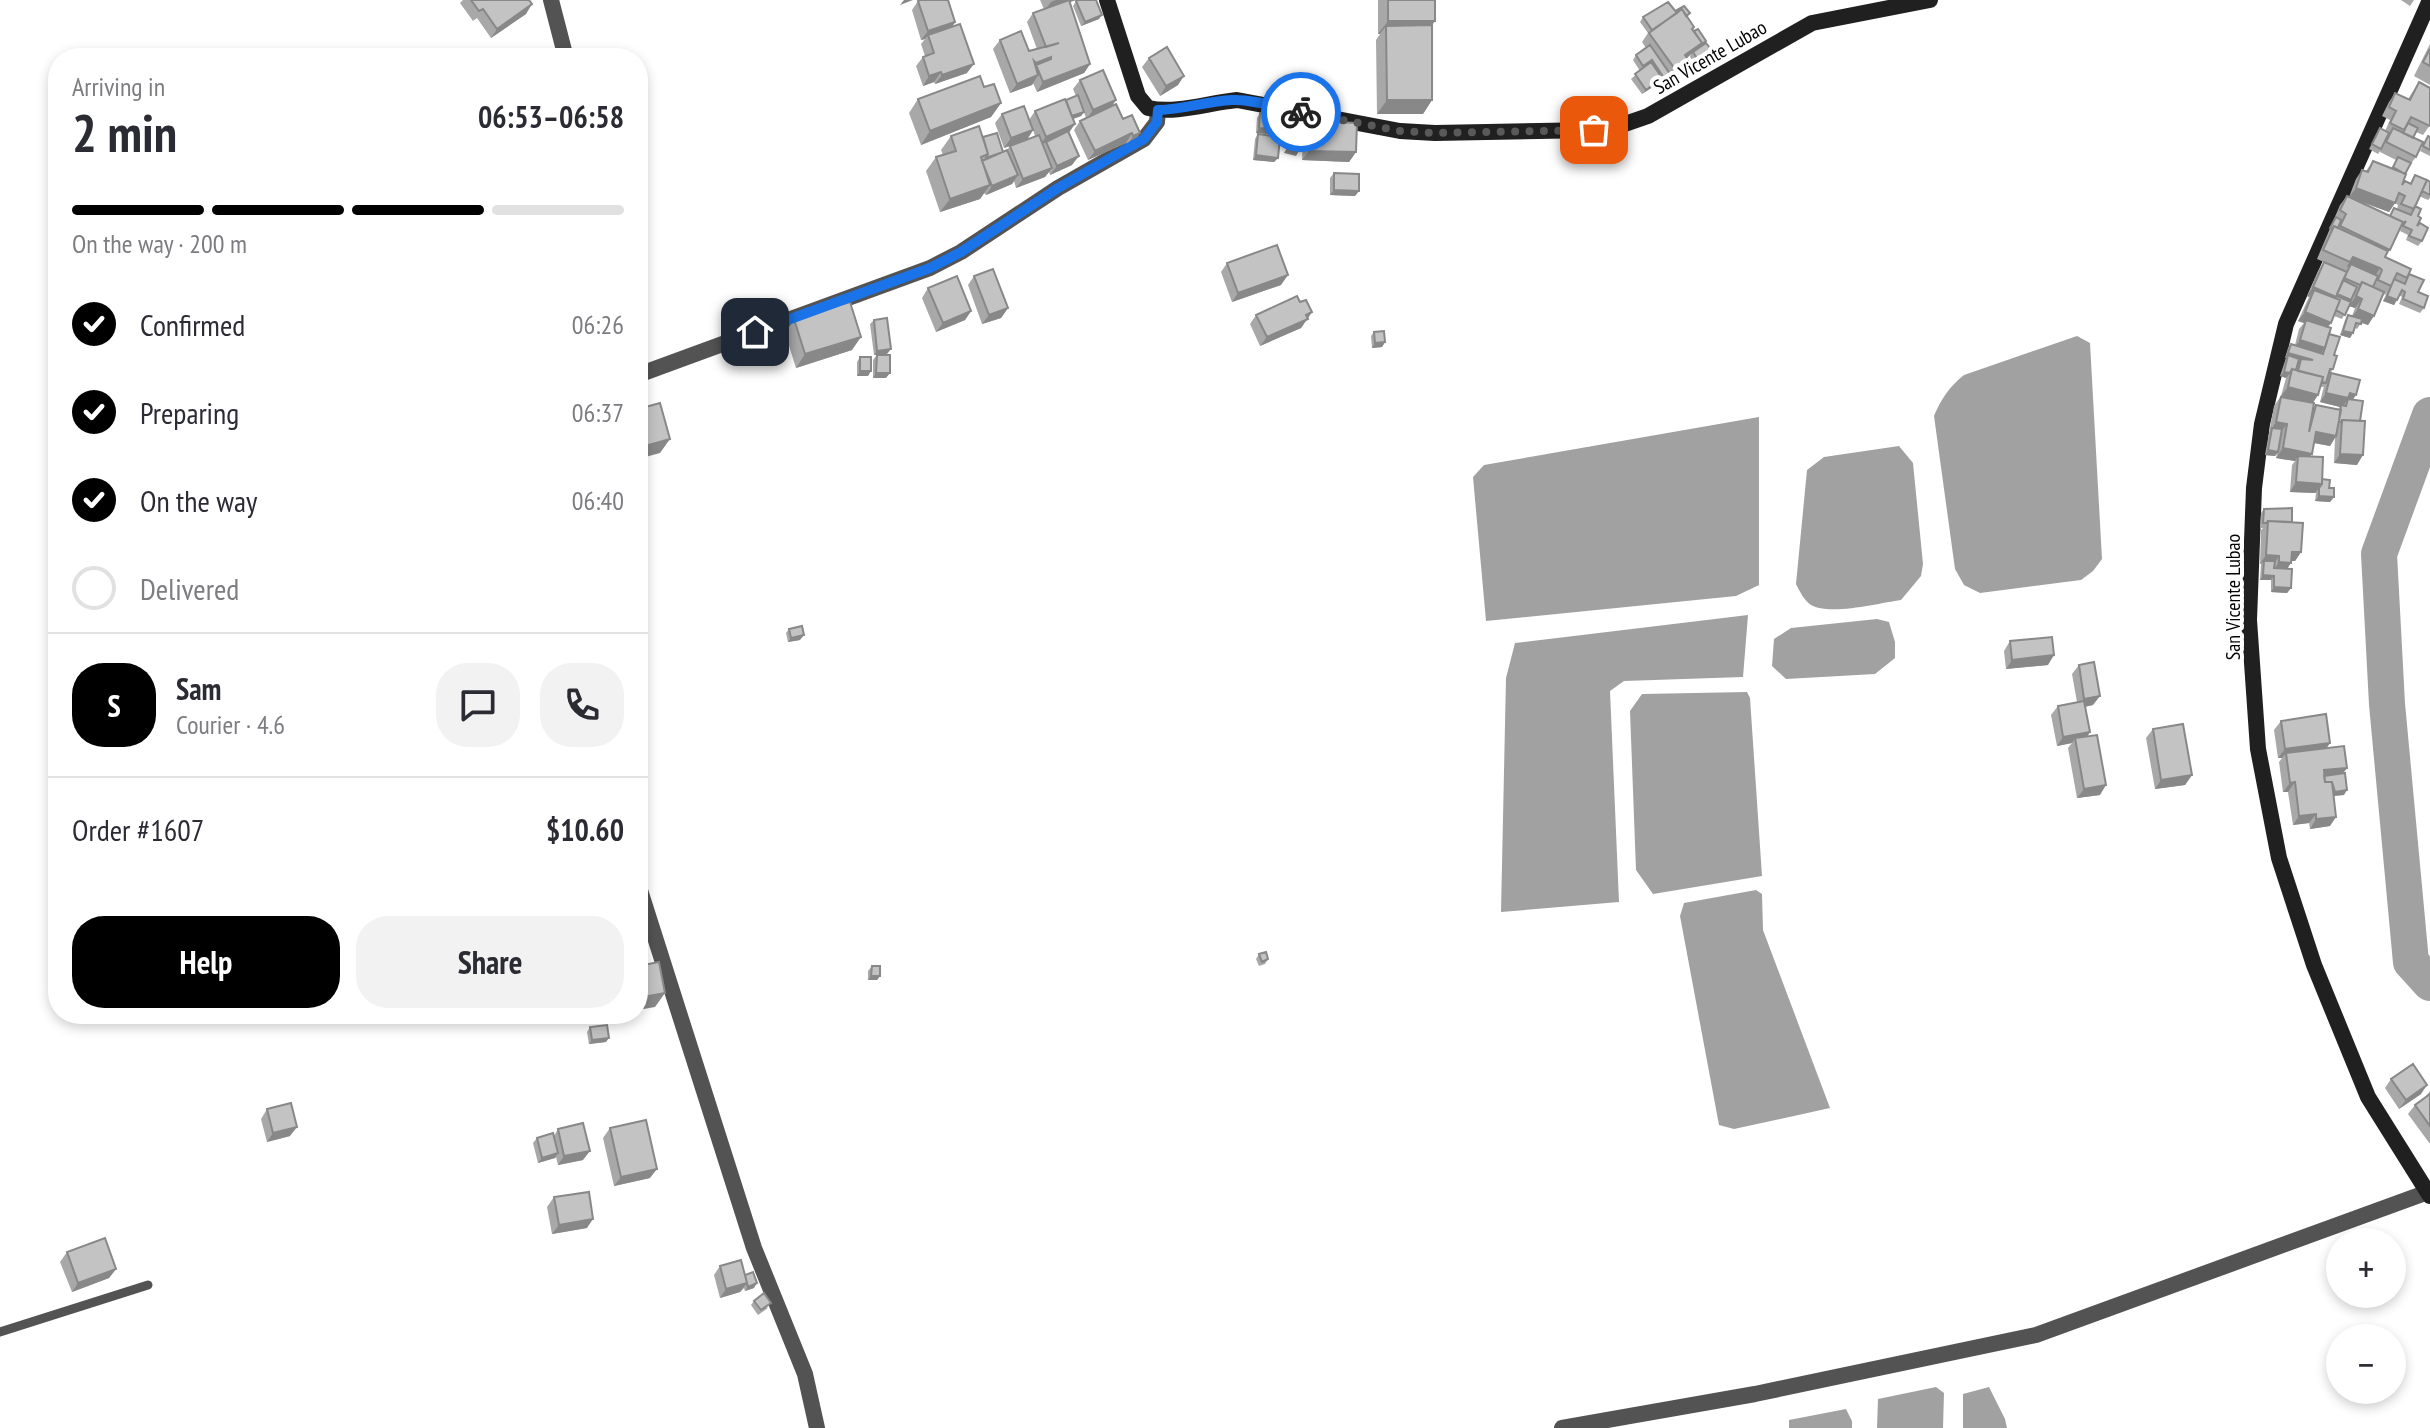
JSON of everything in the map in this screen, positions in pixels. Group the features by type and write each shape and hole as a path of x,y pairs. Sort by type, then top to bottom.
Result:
{"street":[{"path":"551,0 563,48"},
{"path":"648,371 930,268 961,252 1058,188 1144,139 1157,122 1158,110 1142,104 1138,96 1107,0"},
{"name":"San Vicente Lubao","path":"1158,110 1237,100 1400,131 1594,130 1648,116 1812,23 1930,0"},
{"name":"San Vicente Lubao","path":"2429,1194 2368,1097 2314,965 2279,858 2258,749 2249,620 2254,488 2262,424 2286,324 2430,0"},
{"path":"648,915 754,1248 805,1374 817,1428"},
{"path":"1562,1428 1755,1394 2036,1335 2429,1194"}],"lane":[{"path":"0,1332 148,1285"}],"shaded area":[{"path":"2077,336 2090,343 2102,559 2081,580 1980,593 1964,585 1955,569 1934,416 1946,393 1964,375"},
{"path":"1759,417 1759,585 1736,596 1486,621 1473,477 1484,465"},
{"path":"1899,446 1913,463 1923,564 1921,576 1901,600 1842,609 1811,605 1796,584 1807,470 1824,457"},
{"path":"1748,615 1743,677 1624,681 1610,691 1619,902 1501,912 1506,678 1515,643"},
{"path":"1877,619 1889,622 1895,642 1895,658 1875,674 1786,679 1772,666 1774,639 1791,628"},
{"path":"1747,692 1750,698 1762,876 1653,894 1636,870 1630,711 1642,694"},
{"path":"1756,890 1762,894 1763,930 1830,1108 1734,1129 1719,1125 1680,916 1684,903"},
{"path":"1936,1387 1944,1393 1943,1428 1877,1428 1878,1399"},
{"path":"1989,1387 2007,1428 1963,1428 1963,1394"},
{"path":"1846,1409 1852,1428 1789,1428 1789,1420"}],"building":[{"path":"471,0 529,0 532,4 497,29 483,9 479,11"},
{"path":"920,0 948,0 955,22 928,31"},
{"path":"1069,0 1090,64 1043,82 1036,65 1051,57 1036,63 1034,61 1038,75 1017,84 1000,40 1021,31 1029,51 1046,47 1033,13"},
{"path":"1096,0 1102,15 1085,22 1076,1"},
{"path":"1388,0 1435,0 1435,21 1388,21"},
{"path":"1668,2 1677,13 1652,30 1643,17"},
{"path":"1684,6 1690,13 1686,16 1682,9 1677,10"},
{"path":"1682,9 1702,43 1685,55 1688,60 1675,69 1649,33"},
{"path":"960,24 974,64 929,76 923,57 934,53 928,35"},
{"path":"1432,25 1432,100 1387,100 1386,26"},
{"path":"1698,29 1706,41 1700,45 1702,43 1694,31"},
{"path":"1706,43 1714,53 1700,63 1693,52"},
{"path":"1650,45 1670,74 1664,78 1652,60 1643,66 1636,55"},
{"path":"1167,47 1184,76 1166,86 1149,58"},
{"path":"2430,49 2430,66 2423,62"},
{"path":"1651,62 1662,78 1646,90 1635,74"},
{"path":"1103,70 1116,100 1093,110 1080,80"},
{"path":"980,76 984,87 994,84 1001,103 930,131 918,99"},
{"path":"2419,82 2430,88 2430,126 2411,117 2404,130 2390,123 2396,111 2389,107 2395,93 2410,100"},
{"path":"1078,95 1084,112 1072,116 1066,100"},
{"path":"1065,99 1075,124 1046,137 1035,111"},
{"path":"1116,104 1123,119 1132,115 1140,133 1133,136 1132,133 1095,151 1080,121"},
{"path":"1024,106 1033,130 1011,138 1002,114"},
{"path":"1260,113 1286,116 1285,130 1259,128"},
{"path":"1310,121 1357,123 1356,152 1309,151"},
{"path":"2408,123 2418,128 2413,138 2403,133"},
{"path":"979,126 988,154 981,157 990,185 950,199 936,157 956,151 951,136"},
{"path":"2380,128 2389,133 2381,149 2372,144"},
{"path":"2393,128 2423,142 2416,157 2386,142"},
{"path":"1068,131 1079,156 1057,166 1046,142"},
{"path":"997,133 1003,152 986,158 988,154 983,137"},
{"path":"1258,134 1280,137 1278,158 1256,155"},
{"path":"1039,135 1052,168 1023,179 1010,146"},
{"path":"2430,137 2430,150 2423,146"},
{"path":"1288,140 1301,142 1299,151 1287,148"},
{"path":"1007,150 1018,175 992,186 982,161"},
{"path":"2398,157 2411,163 2405,174 2393,167"},
{"path":"2373,161 2406,174 2402,185 2405,181 2411,184 2415,175 2427,180 2414,209 2401,204 2405,196 2399,193 2395,203 2356,188 2362,170 2368,172"},
{"path":"1334,173 1359,174 1359,191 1334,190"},
{"path":"2427,180 2430,182 2430,195 2422,191"},
{"path":"2347,196 2403,222 2390,250 2340,226 2346,214 2340,210"},
{"path":"2415,206 2421,209 2417,226 2420,223 2428,228 2422,241 2409,236 2412,230 2403,226 2406,221 2402,225 2403,222 2390,216 2394,208 2411,215"},
{"path":"2336,217 2341,220 2338,228 2334,226 2332,229 2330,228"},
{"path":"2334,226 2388,251 2385,257 2411,269 2407,278 2397,273 2391,286 2378,280 2380,268 2353,257 2350,262 2323,250"},
{"path":"1277,245 1288,275 1238,293 1227,263"},
{"path":"2324,262 2347,272 2336,297 2313,287"},
{"path":"2351,264 2378,276 2373,287 2344,278"},
{"path":"993,269 1008,308 989,315 974,276"},
{"path":"2409,274 2424,280 2418,292 2428,296 2424,308 2403,299 2405,292 2402,290 2397,300 2387,296 2394,279 2405,284"},
{"path":"957,276 971,311 943,323 928,288"},
{"path":"2343,280 2357,287 2351,300 2337,294"},
{"path":"2362,282 2384,292 2374,316 2358,309 2362,299 2356,296"},
{"path":"2314,290 2340,300 2331,323 2305,312"},
{"path":"1297,296 1300,302 1306,300 1312,312 1306,315 1308,319 1267,337 1256,315"},
{"path":"2337,296 2351,302 2345,315 2336,310 2340,300 2335,298"},
{"path":"850,302 861,337 805,354 794,319"},
{"path":"2348,315 2362,319 2361,324 2356,323 2353,333 2343,331"},
{"path":"887,318 891,349 877,351 874,320"},
{"path":"2306,320 2331,328 2325,348 2300,340"},
{"path":"1384,331 1385,342 1375,343 1374,332"},
{"path":"2329,334 2340,337 2334,355 2337,356 2326,383 2322,382 2323,377 2298,371 2301,359 2313,360 2288,353 2291,344 2323,354"},
{"path":"877,355 890,355 890,373 876,373"},
{"path":"2288,355 2299,359 2296,370 2292,369 2290,373 2284,372"},
{"path":"860,357 871,357 871,371 860,371"},
{"path":"2292,369 2323,377 2318,395 2288,387"},
{"path":"2331,373 2360,380 2356,395 2350,393 2348,398 2326,393"},
{"path":"2281,397 2314,403 2309,432 2316,405 2341,410 2336,436 2316,432 2312,454 2283,448 2287,424 2276,422"},
{"path":"2348,399 2363,401 2360,421 2339,421 2341,405 2346,406"},
{"path":"660,403 670,439 648,445 648,406"},
{"path":"2342,420 2365,421 2363,455 2340,454"},
{"path":"2272,428 2282,429 2278,452 2268,450"},
{"path":"2298,456 2323,457 2322,484 2296,482"},
{"path":"2322,479 2330,480 2329,488 2334,488 2334,497 2319,496"},
{"path":"2292,508 2292,522 2263,523 2264,509"},
{"path":"2268,521 2303,523 2301,552 2292,552 2291,563 2279,562 2279,556 2266,555"},
{"path":"2264,561 2275,561 2274,568 2292,569 2291,588 2274,587 2274,576 2263,575"},
{"path":"802,626 804,635 791,638 789,629"},
{"path":"2052,637 2054,655 2012,660 2010,641"},
{"path":"2094,662 2100,696 2084,699 2079,665"},
{"path":"2084,701 2090,732 2063,737 2058,706"},
{"path":"2326,714 2330,743 2285,749 2281,721"},
{"path":"2183,724 2192,775 2161,780 2153,729"},
{"path":"2097,735 2106,785 2084,789 2075,738"},
{"path":"2344,746 2347,768 2324,770 2325,782 2332,782 2336,817 2316,819 2316,814 2299,816 2295,782 2290,783 2286,753"},
{"path":"2345,773 2347,790 2335,792 2332,782 2325,782 2324,776"},
{"path":"1266,952 1268,959 1262,962 1259,954"},
{"path":"659,962 665,993 648,996 648,964"},
{"path":"872,966 880,966 880,976 871,976"},
{"path":"607,1025 609,1038 592,1040 590,1027"},
{"path":"2413,1064 2427,1085 2406,1100 2391,1079"},
{"path":"2430,1094 2430,1126 2415,1105"},
{"path":"291,1103 297,1127 273,1133 267,1109"},
{"path":"646,1120 657,1169 621,1177 610,1128"},
{"path":"583,1123 590,1151 564,1156 558,1129"},
{"path":"553,1133 558,1153 542,1158 537,1138"},
{"path":"589,1192 593,1219 559,1225 554,1197"},
{"path":"105,1238 116,1269 78,1283 67,1252"},
{"path":"741,1260 747,1283 726,1289 720,1266"},
{"path":"753,1272 757,1283 748,1287 745,1275"},
{"path":"764,1293 771,1303 761,1310 754,1301"}],"waterway":[{"path":"2430,415 2379,554 2387,704 2411,962 2430,983"}],"way so far":[{"path":"1301,112 1400,131 1594,130"}],"route":[{"path":"755,332 930,268 961,252 1058,188 1144,139 1157,122 1158,110 1237,100 1301,112"}]}
